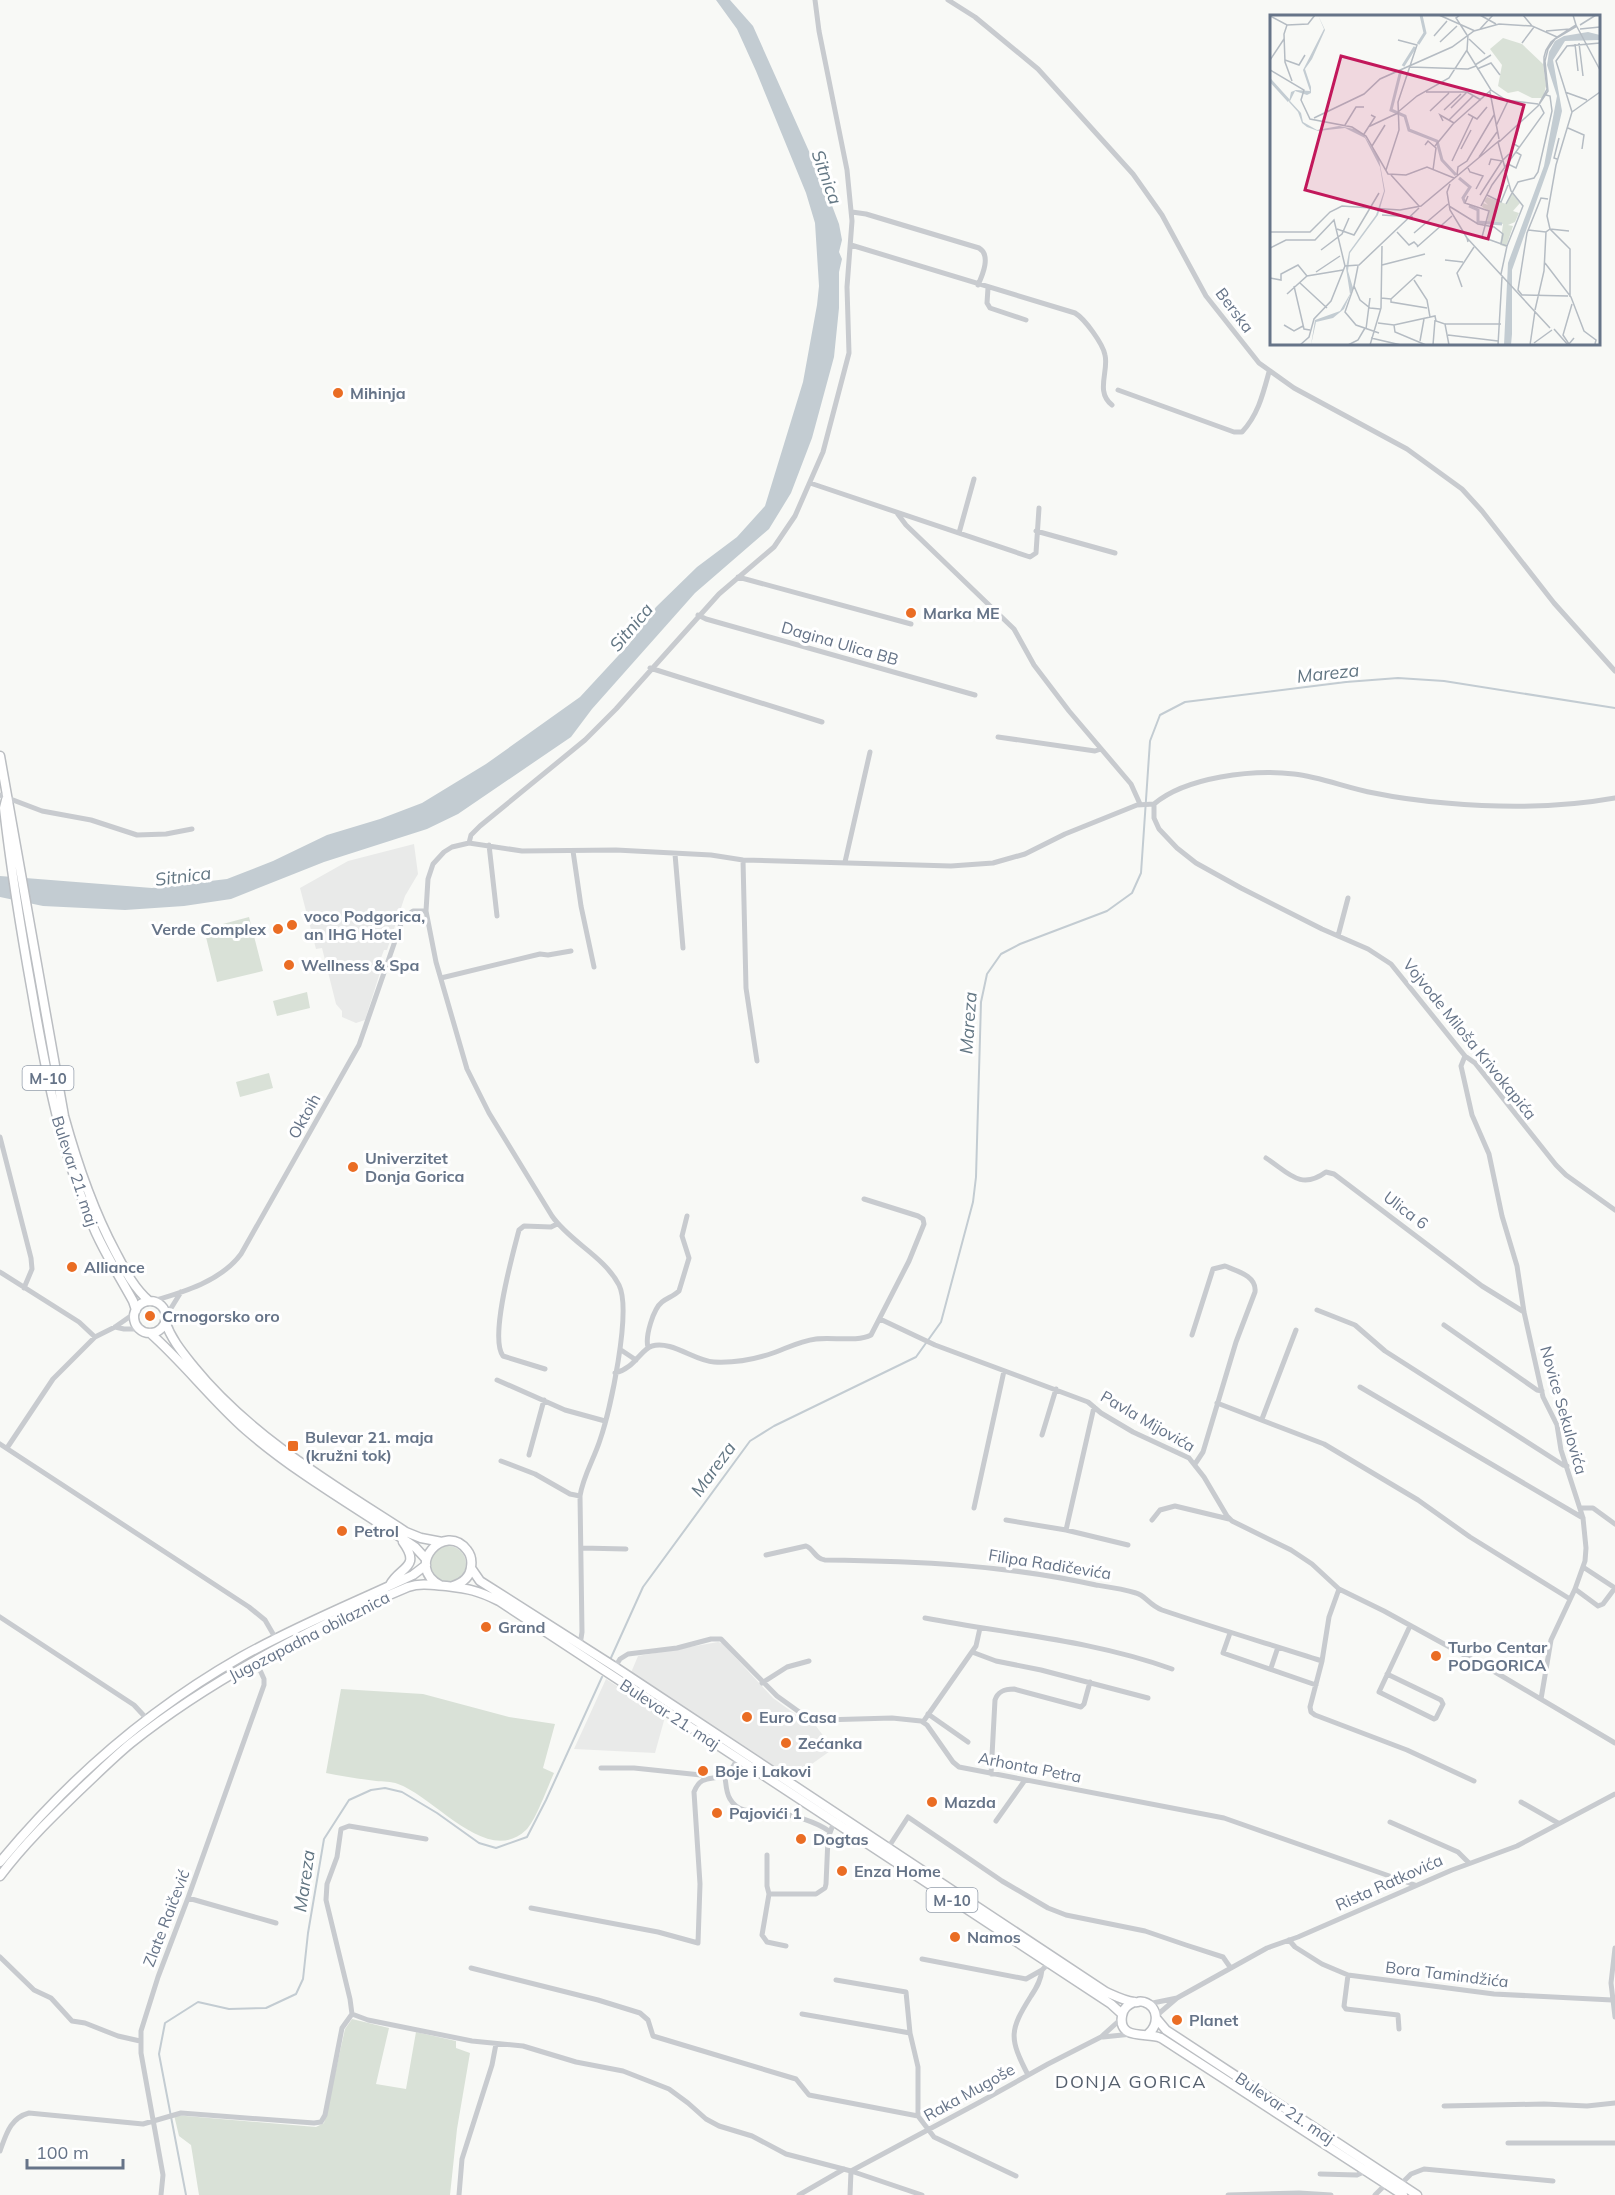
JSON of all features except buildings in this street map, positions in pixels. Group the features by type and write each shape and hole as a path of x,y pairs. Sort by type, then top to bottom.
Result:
{"main road":[{"name":"M-10","path":"0,756 3,796 23,916"},
{"name":"Bulevar 21. maj","path":"23,916 57,1084 74,1152 104,1229 136,1288 151,1301"},
{"name":"Bulevar 21. maj","path":"23,916 48,1080 64,1145 97,1234 133,1301 135,1312"},
{"name":"M-10","path":"151,1301 163,1309 171,1338 200,1374 266,1435 406,1532 442,1542 454,1541 465,1547 471,1558 471,1568"},
{"path":"135,1312 141,1304 151,1301"},
{"name":"M-10","path":"135,1312 135,1322 141,1329"},
{"path":"150,1333 159,1329 165,1319"},
{"path":"141,1329 150,1333 171,1352 211,1398 254,1436 318,1483 420,1551 426,1562 430,1578 441,1586"},
{"path":"390,1586 393,1579 405,1571 410,1563 409,1551 399,1537"},
{"path":"426,1562 432,1548 442,1542"},
{"name":"Jugozapadna obilaznica","path":"0,1862 73,1783 147,1719 216,1672 276,1639 413,1575 426,1562"},
{"name":"Bulevar 21. maj","path":"471,1568 480,1581 615,1667 1106,1992 1134,2002 1148,2004 1166,2030 1417,2195"},
{"path":"453,1587 465,1580 471,1568"},
{"name":"Jugozapadna obilaznica","path":"0,1876 32,1837 129,1745 188,1701 255,1659 408,1587 422,1584 441,1586"},
{"name":"M-10","path":"441,1586 453,1587"},
{"name":"Bulevar 21. maj","path":"453,1587 475,1590 499,1601 737,1759 832,1827 1046,1966 1111,2004 1122,2016 1126,2030 1132,2034 1140,2036 1148,2034 1161,2038 1403,2195"},
{"path":"1122,2016 1127,2007 1134,2002"},
{"path":"1148,2034 1154,2027 1156,2017"}],"street":[{"path":"469,843 472,833 585,740 616,709 698,615 778,542 795,516 810,483 830,431 849,352 847,287 852,212 847,170 819,31 815,0"},
{"name":"Berska","path":"948,0 975,17 1038,69 1133,174 1162,215 1211,303 1259,363 1294,388 1407,449 1462,489 1554,603 1615,671"},
{"path":"852,212 866,214 979,248 986,256 978,285"},
{"path":"851,246 1082,317 1105,353 1103,389 1107,401 1112,405"},
{"path":"988,288 987,303 990,308 1026,320"},
{"path":"1118,390 1234,432 1242,432 1259,408 1269,372"},
{"path":"959,533 974,479"},
{"path":"810,483 1030,557 1036,553 1039,508"},
{"name":"Vojvode Miloša Krivokapića","path":"897,513 906,525 1014,629 1034,665 1134,788 1153,815 1159,829 1177,848 1196,862 1241,888 1368,949 1391,964 1465,1056 1475,1063 1556,1165 1566,1175 1615,1210"},
{"path":"1036,531 1115,553"},
{"path":"738,577 911,624"},
{"name":"Dagina Ulica BB","path":"698,615 975,695"},
{"path":"650,668 822,722"},
{"path":"998,737 1095,751 1101,749"},
{"path":"845,862 870,752"},
{"path":"580,1645 582,1632 579,1496 605,1421 621,1350 623,1302 619,1286 604,1267 558,1224 515,1157 472,1082 441,978 426,911 428,879 433,864 444,852 452,847 469,843 489,844 522,851 616,850 711,855 743,860 951,866 993,863 1024,854 1065,834 1146,804 1182,787 1237,775 1262,773 1293,774 1374,793 1447,803 1532,806 1593,802 1615,798"},
{"path":"3,796 42,811 91,820 137,835 166,834 192,829"},
{"path":"489,844 497,916"},
{"path":"573,851 581,906 594,967"},
{"path":"675,854 683,948"},
{"path":"743,860 746,988 758,1061"},
{"path":"1338,936 1348,898"},
{"name":"Oktoih","path":"151,1301 182,1291 224,1272 238,1259 358,1046 403,918 414,911 426,911"},
{"path":"441,978 540,954 571,951"},
{"name":"Novice Sekulovića","path":"1465,1056 1461,1066 1472,1115 1489,1154 1502,1216 1518,1270 1524,1312 1542,1391 1557,1425 1561,1450 1583,1518 1586,1548 1583,1567 1551,1640 1541,1699"},
{"path":"0,1137 31,1258 32,1269 24,1288"},
{"name":"Ulica 6","path":"1266,1158 1300,1180 1312,1180 1326,1172 1334,1174 1482,1286 1524,1312"},
{"path":"615,1373 622,1371 636,1360 648,1347 657,1345 710,1362 739,1362 774,1353 804,1341 834,1337 867,1337 874,1332 909,1261 924,1224 923,1219 918,1216 864,1199"},
{"path":"648,1347 646,1341 648,1331 657,1308 662,1302 679,1292 689,1258 682,1236 687,1216"},
{"path":"545,1369 503,1356 500,1350 499,1327 508,1273 519,1230 524,1226 549,1227 558,1224"},
{"path":"1192,1335 1213,1269 1225,1266 1252,1280 1255,1292 1236,1342 1203,1452 1195,1464"},
{"path":"0,1272 83,1325 94,1337"},
{"path":"165,1319 182,1291"},
{"path":"1317,1310 1355,1325 1385,1351 1563,1466 1567,1466"},
{"path":"7,1448 53,1379 94,1337 115,1327 135,1312"},
{"name":"Pavla Mijovića","path":"880,1319 935,1345 1088,1402 1133,1432 1187,1457 1195,1464 1230,1520"},
{"path":"1444,1325 1537,1390 1542,1391"},
{"path":"115,1327 141,1329"},
{"path":"1262,1419 1296,1330"},
{"path":"621,1350 636,1360"},
{"path":"974,1508 1004,1371"},
{"path":"497,1380 565,1410 605,1421"},
{"path":"1360,1387 1583,1518"},
{"path":"1042,1435 1056,1389"},
{"path":"530,1455 544,1401"},
{"path":"1217,1403 1262,1419 1333,1450 1418,1500 1470,1537 1570,1599"},
{"path":"1066,1530 1094,1407"},
{"path":"0,1444 249,1607 265,1620 276,1639"},
{"path":"501,1461 535,1474 570,1494 579,1496"},
{"path":"1152,1520 1160,1510 1175,1506 1230,1520 1291,1550 1312,1564 1339,1589 1541,1699 1615,1743"},
{"path":"1581,1508 1593,1508 1615,1524"},
{"path":"1006,1520 1066,1530 1128,1545"},
{"name":"Filipa Radičevića","path":"766,1555 806,1546 825,1560 886,1560 986,1566 1063,1577 1138,1593 1155,1607 1322,1661"},
{"path":"581,1548 626,1549"},
{"path":"1575,1589 1598,1606 1603,1604 1615,1588 1583,1567"},
{"path":"1339,1589 1329,1617 1322,1661 1310,1707 1311,1712 1407,1750 1474,1781"},
{"path":"0,1617 134,1705 147,1719"},
{"path":"925,1618 1104,1649 1172,1669"},
{"path":"1387,1674 1441,1700 1443,1704 1436,1718 1379,1692 1387,1674 1410,1626"},
{"path":"615,1667 620,1659 628,1654 677,1648 717,1639 725,1642 762,1683 785,1703 809,1719 892,1718 923,1722 976,1646 980,1628"},
{"path":"1230,1633 1223,1653 1316,1684"},
{"path":"1271,1668 1278,1647"},
{"path":"972,1652 996,1661 1090,1682 1148,1698"},
{"name":"Zlate Raičević","path":"161,2195 163,2175 140,2041 141,2031 158,1977 264,1684 255,1659"},
{"path":"762,1683 788,1667 809,1660"},
{"path":"992,1774 995,1700 998,1693 1005,1689 1014,1689 1081,1707 1084,1704 1090,1682"},
{"path":"928,1714 968,1742"},
{"name":"Arhonta Petra","path":"923,1722 936,1736 956,1766 1224,1818 1415,1885"},
{"path":"531,1908 658,1932 698,1943 700,1884 693,1798 697,1786 706,1779 725,1777 737,1759"},
{"path":"601,1768 634,1768 702,1775 706,1779"},
{"path":"725,1777 728,1797 731,1802 741,1808 750,1812 769,1811 832,1827 825,1888 816,1894 769,1894"},
{"path":"996,1821 1025,1780"},
{"name":"Rista Ratkovića","path":"1156,2017 1177,1998 1267,1948 1415,1885 1516,1846 1615,1794"},
{"path":"1521,1802 1558,1823"},
{"path":"888,1848 908,1817 1002,1881 1048,1908 1066,1915 1145,1931 1186,1944 1222,1957 1230,1967"},
{"path":"1390,1822 1458,1852 1469,1863"},
{"path":"0,2151 12,2123 22,2115 29,2114 143,2124 175,2113 321,2122 326,2115 342,2028 352,2014 351,1999 326,1900 327,1884 337,1857 341,1828 349,1826 426,1839"},
{"path":"767,1855 769,1894 762,1935 767,1942 786,1946"},
{"path":"188,1898 276,1923"},
{"name":"Bora Tamindžića","path":"1288,1940 1322,1964 1348,1975 1494,1994 1612,2000"},
{"path":"1615,1948 1611,1983 1615,2017"},
{"path":"0,1957 34,1990 51,1998 72,2021 140,2041"},
{"path":"922,1959 1024,1979 1046,1966"},
{"path":"1028,2075 1014,2045 1014,2032 1022,2011 1039,1984 1046,1966"},
{"path":"471,1968 640,2013 648,2020 653,2036 795,2079 801,2083 809,2095 918,2116"},
{"path":"1348,1975 1344,2006 1346,2009 1398,2015 1399,2029"},
{"path":"836,1980 906,1992 910,2033 918,2067 918,2116 934,2137 1016,2176"},
{"name":"Rista Ratkovića","path":"1148,2004 1177,1998"},
{"path":"352,2014 368,2020 437,2034 523,2046 576,2062 633,2074 678,2095 706,2119 719,2126 752,2136 786,2154 851,2171 903,2192 922,2195"},
{"path":"802,2014 910,2033"},
{"name":"Raka Mugoše","path":"851,2171 1101,2037 1122,2016"},
{"name":"Raka Mugoše","path":"1101,2037 1132,2034"},
{"path":"459,2195 462,2159 492,2065 496,2044"},
{"path":"1444,2106 1544,2104 1587,2106 1615,2103"},
{"path":"1508,2143 1615,2143"},
{"path":"799,2195 844,2169"},
{"path":"1401,2184 1411,2174 1424,2169 1553,2181"},
{"path":"850,2195 851,2171"},
{"path":"1320,2174 1357,2175 1366,2171"},
{"path":"1375,2195 1386,2184"},
{"path":"1228,2195 1287,2193 1331,2195"}],"shaded area":[{"path":"716,0 730,0 753,26 825,187 839,224 842,240 839,252 842,259 839,272 839,308 834,357 812,438 791,493 769,529 695,593 592,709 571,737 458,814 427,829 324,862 231,899 184,906 125,910 43,906 0,897 0,876 152,888 227,879 273,861 327,835 422,803 486,764 580,697 630,643 656,607 697,567 737,537 765,506 803,382 817,305 819,286 815,223 806,193 756,71 737,29"},
{"path":"414,844 418,874 405,896 387,950 384,950 381,958 384,960 365,1020 356,1023 342,1017 342,1011 336,1004 322,948 316,949 300,888 348,861"},
{"path":"249,917 263,971 217,982 204,929"},
{"path":"307,992 310,1008 277,1016 273,1001"},
{"path":"269,1073 273,1088 240,1097 236,1082"},
{"path":"448,1546 461,1551 466,1564 461,1577 448,1582 435,1577 430,1564 435,1551"},
{"path":"722,1643 773,1698 816,1726 833,1749 792,1778 630,1675 638,1656"},
{"path":"606,1679 665,1717 655,1753 574,1749"},
{"path":"341,1689 423,1694 509,1717 555,1724 543,1768 554,1773 530,1826 511,1839 495,1840 478,1835 461,1826 413,1791 393,1782 326,1773"},
{"path":"352,2019 389,2028 376,2084 406,2089 416,2032 456,2041 456,2048 470,2053 457,2129 450,2195 199,2195 191,2145 179,2136 174,2115 316,2127 324,2123 345,2029"}],"waterway":[{"name":"Mareza","path":"610,1660 643,1587 750,1441 774,1426 916,1357 941,1322 973,1202 976,1177 981,1002 987,974 1001,954 1020,944 1107,911 1132,893 1141,873 1150,741 1160,715 1185,702 1346,682 1398,678 1444,681 1615,708"},
{"name":"Mareza","path":"186,2195 159,2054 165,2023 198,2002 229,2009 266,2008 296,1994 303,1979 308,1933 324,1839 349,1800 371,1790 385,1788 402,1792 437,1813 479,1843 496,1848 527,1837 602,1677"}],"place":[{"name":"Mihinja","path":"338,393"},
{"name":"Marka ME","path":"911,613"},
{"name":"voco Podgorica, an IHG Hotel","path":"292,925"},
{"name":"Verde Complex","path":"278,929"},
{"name":"Wellness & Spa","path":"289,965"},
{"name":"Univerzitet Donja Gorica","path":"353,1167"},
{"name":"Alliance","path":"72,1267"},
{"name":"Crnogorsko oro","path":"150,1316"},
{"name":"Bulevar 21. maja (kružni tok)","path":"293,1446"},
{"name":"Petrol","path":"342,1531"},
{"name":"Grand","path":"486,1627"},
{"name":"Turbo Centar PODGORICA","path":"1436,1656"},
{"name":"Euro Casa","path":"747,1717"},
{"name":"Zećanka","path":"786,1743"},
{"name":"Boje i Lakovi","path":"703,1771"},
{"name":"Mazda","path":"932,1802"},
{"name":"Pajovići 1","path":"717,1813"},
{"name":"Dogtas","path":"801,1839"},
{"name":"Enza Home","path":"842,1871"},
{"name":"Namos","path":"955,1937"},
{"name":"Planet","path":"1177,2020"}],"district":[{"name":"DONJA GORICA","path":"1131,2081"}],"water label":[{"name":"Sitnica","path":"827,177"},
{"name":"Sitnica","path":"631,627"},
{"name":"Sitnica","path":"183,876"}]}
